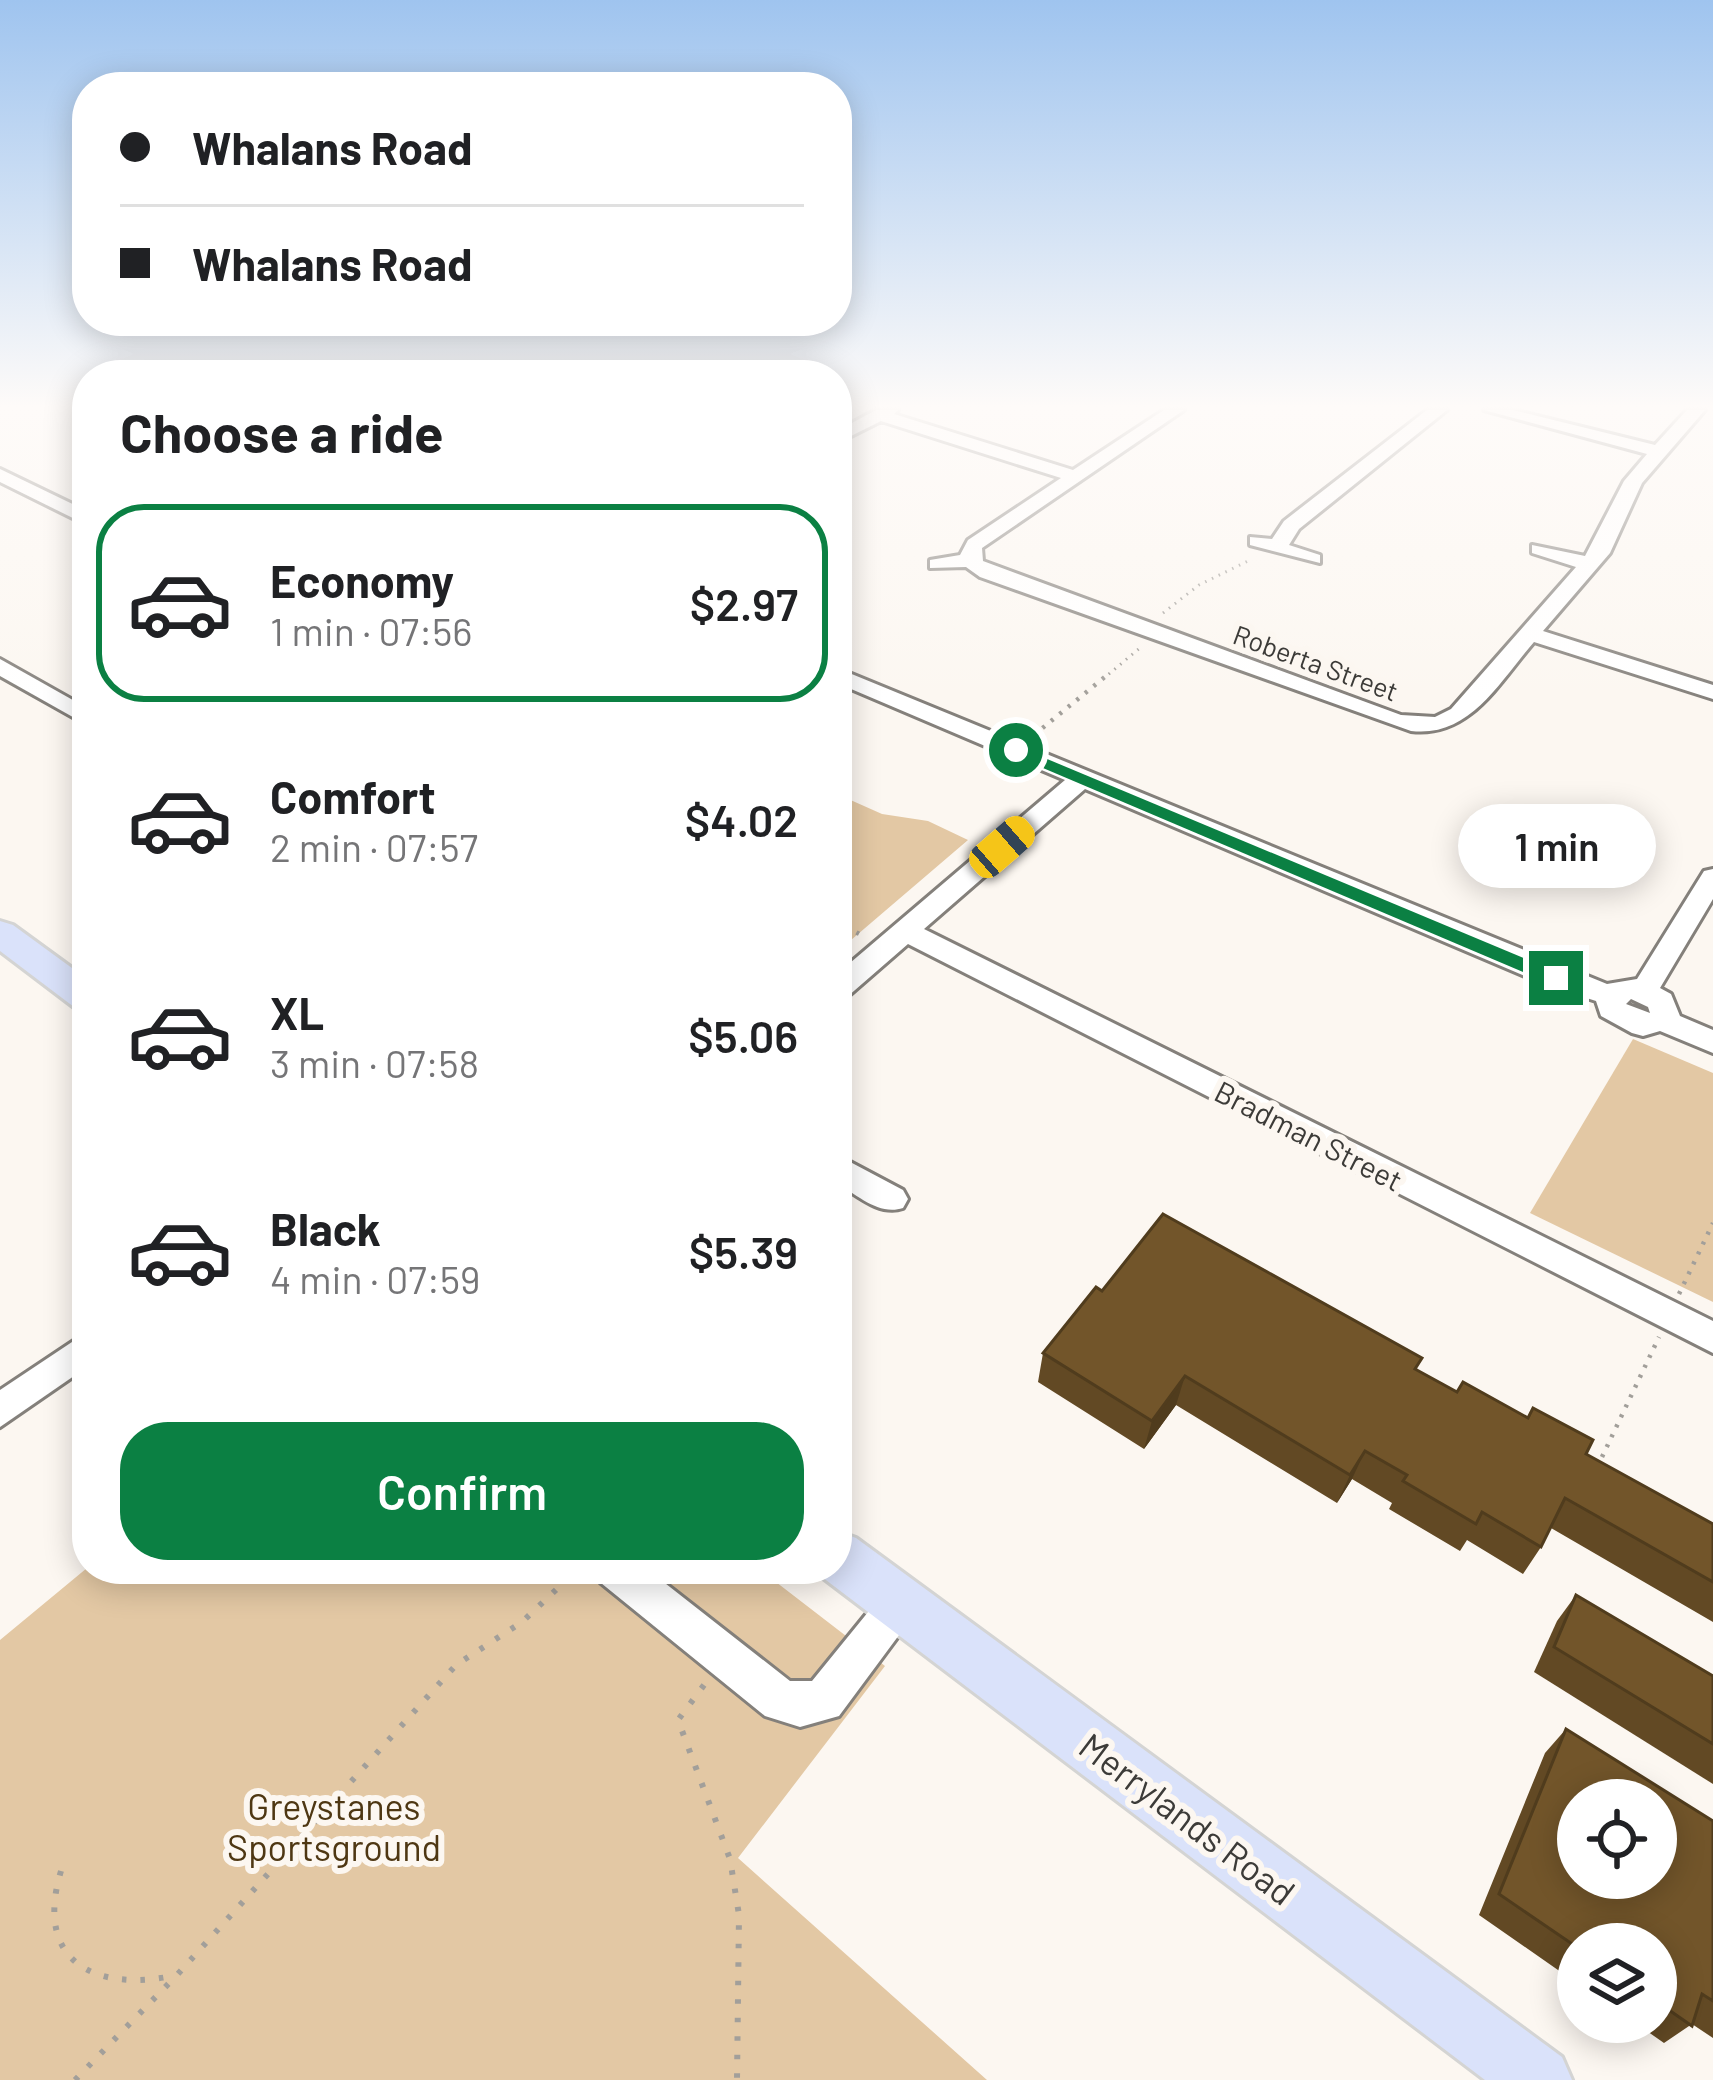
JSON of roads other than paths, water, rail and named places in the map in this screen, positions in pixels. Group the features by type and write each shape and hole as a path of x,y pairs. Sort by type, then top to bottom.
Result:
{"main road":[{"path":"0,933 72,987"},
{"name":"Merrylands Road","path":"852,1567 1539,2080"}],"street":[{"path":"937,564 971,560 975,544 1029,507"},
{"path":"1313,559 1267,544 1314,507"},
{"name":"Roberta Street","path":"971,560 987,573 1418,725 1453,719 1606,545 1623,507"},
{"path":"1539,549 1589,564"},
{"path":"1528,633 1713,692"},
{"path":"5,675 72,710"},
{"path":"852,681 1556,978 1609,995 1624,988 1644,991 1665,1007 1664,1021"},
{"path":"852,977 1082,778"},
{"path":"1644,991 1713,877"},
{"name":"Bradman Street","path":"905,931 1713,1338"},
{"path":"1609,995 1611,1010 1624,1020 1643,1026 1664,1021 1713,1042"},
{"path":"852,1176 891,1199"},
{"path":"0,1411 72,1358"},
{"path":"634,1584 780,1701 800,1705 824,1701 901,1604"}],"park label":[{"name":"Greystanes Sportsground","path":"334,1826"}]}
